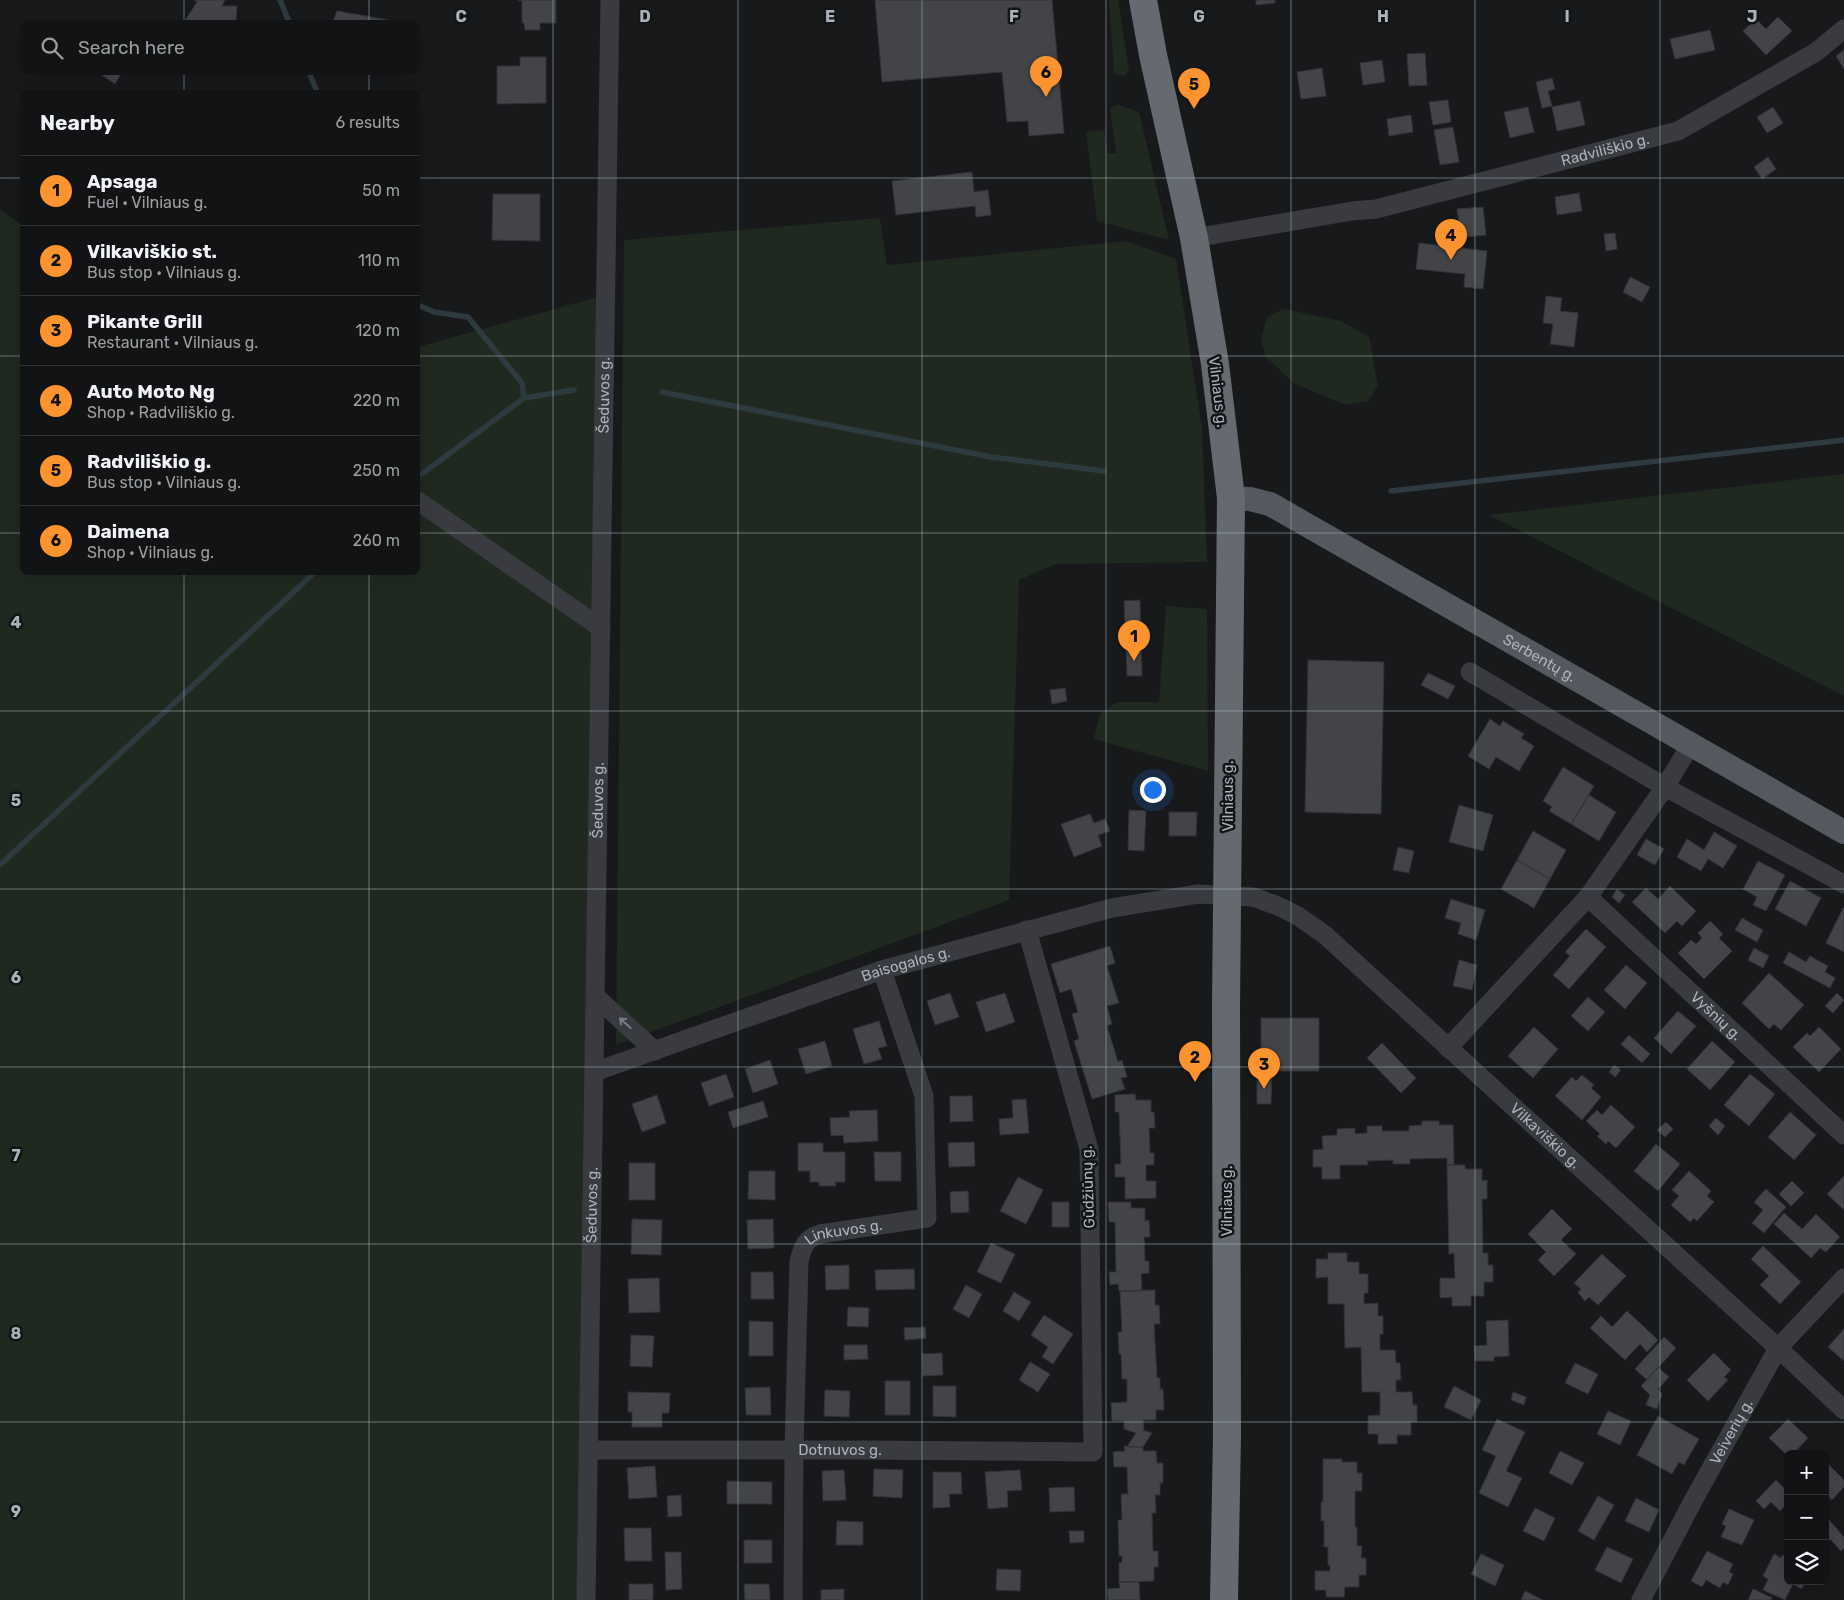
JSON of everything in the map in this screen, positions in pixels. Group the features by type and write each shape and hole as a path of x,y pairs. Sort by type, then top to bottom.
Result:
{"highway":[{"name":"Vilniaus g.","path":"1143,0 1153,55 1194,238 1215,364 1231,498 1226,1016 1227,1434 1224,1600"}],"main road":[{"name":"Serbentų g.","path":"1231,498 1250,498 1270,504 1844,832"}],"street":[{"name":"Šeduvos g.","path":"586,1600 610,0"},
{"name":"Radviliškio g.","path":"1194,238 1352,211 1376,209 1678,131 1816,52 1844,29"},
{"path":"420,502 601,628"},
{"path":"1470,672 1665,787 1844,884"},
{"path":"1448,1048 1588,897 1665,787 1690,744"},
{"name":"Baisogalos g.","path":"594,1072 882,970 1112,908 1198,894 1227,894"},
{"name":"Vilkaviškio g.","path":"1227,894 1254,897 1278,906 1298,916 1325,935 1844,1410"},
{"name":"Vyšnių g.","path":"1588,897 1844,1135"},
{"name":"Gūdžiūnų g.","path":"1027,930 1089,1149 1092,1452"},
{"name":"Linkuvos g.","path":"793,1600 794,1450 799,1261 802,1249 809,1237 820,1234 927,1218 924,1096 882,970"},
{"path":"595,996 655,1051"},
{"name":"Veiverių g.","path":"1641,1600 1694,1499 1778,1348 1844,1278"},
{"name":"Dotnuvos g.","path":"588,1450 1092,1452"}],"shaded area":[{"path":"1109,0 1118,0 1129,70 1125,76 1114,74"},
{"path":"1118,105 1139,112 1169,240 1097,221 1086,131 1104,130 1108,153 1116,153 1110,108"},
{"path":"0,209 20,224 20,575 420,575 420,346 605,295 586,1600 0,1600"},
{"path":"880,218 887,265 1126,241 1176,259 1202,428 1207,562 1056,564 1019,580 1009,900 616,1045 624,240"},
{"path":"1284,309 1341,321 1369,337 1378,386 1368,401 1346,405 1295,384 1266,357 1261,339 1267,317"},
{"path":"1844,474 1844,696 1489,515"},
{"path":"1166,606 1207,609 1208,771 1094,739 1100,714 1117,702 1159,702"}],"building":[{"path":"194,0 225,0 222,6 237,6 236,20 185,20 197,2"},
{"path":"518,0 556,0 556,23 540,23 540,30 525,30 524,23 522,23 522,1"},
{"path":"875,0 1052,0 1064,133 1029,136 1028,121 1007,122 1002,72 882,82"},
{"path":"1256,0 1275,0 1275,3 1256,5"},
{"path":"337,11 389,20 334,20"},
{"path":"1778,17 1792,31 1766,55 1743,31 1756,19 1766,29"},
{"path":"1710,30 1715,50 1675,59 1670,39"},
{"path":"1844,50 1844,69 1836,56"},
{"path":"1425,53 1427,85 1409,86 1407,54"},
{"path":"520,57 546,57 546,103 497,104 497,66 520,66"},
{"path":"1382,60 1385,82 1363,85 1360,63"},
{"path":"1322,68 1326,96 1301,99 1297,72"},
{"path":"102,75 120,75 115,84"},
{"path":"1552,78 1555,89 1548,91 1552,106 1542,108 1536,82"},
{"path":"1448,100 1451,122 1433,125 1429,102"},
{"path":"1580,101 1585,125 1557,131 1552,107"},
{"path":"1528,107 1534,132 1510,138 1504,112"},
{"path":"1773,107 1783,123 1767,133 1757,117"},
{"path":"1411,115 1413,132 1389,136 1387,119"},
{"path":"1453,127 1459,162 1440,165 1434,130"},
{"path":"1768,157 1776,169 1762,179 1754,167"},
{"path":"972,172 974,192 988,190 991,215 976,217 975,206 896,215 892,181"},
{"path":"1579,193 1582,211 1557,215 1555,197"},
{"path":"493,194 540,194 540,241 492,240"},
{"path":"1483,207 1486,235 1465,237 1465,229 1460,229 1457,209"},
{"path":"1615,233 1617,249 1606,251 1604,234"},
{"path":"1419,243 1487,251 1483,289 1464,287 1465,274 1416,269"},
{"path":"1630,277 1650,287 1642,302 1623,292"},
{"path":"1546,296 1562,298 1560,311 1578,313 1574,347 1550,344 1553,324 1543,323"},
{"path":"1140,600 1141,645 1126,645 1124,601"},
{"path":"1126,645 1141,645 1142,676 1127,676"},
{"path":"1308,660 1384,662 1381,814 1305,812"},
{"path":"1428,673 1455,686 1448,699 1421,685"},
{"path":"1065,688 1067,701 1052,704 1050,690"},
{"path":"1490,719 1500,726 1503,721 1524,734 1521,738 1534,746 1519,771 1496,757 1489,769 1468,756"},
{"path":"1563,767 1594,786 1571,824 1549,811 1552,807 1543,801"},
{"path":"1589,795 1616,812 1599,841 1571,824"},
{"path":"1459,805 1493,815 1483,851 1449,842"},
{"path":"1129,810 1146,811 1144,851 1128,850"},
{"path":"1169,812 1197,812 1196,836 1169,836"},
{"path":"1090,814 1094,823 1105,819 1110,831 1098,835 1102,846 1074,857 1061,824"},
{"path":"1533,831 1566,850 1550,879 1517,860"},
{"path":"1714,832 1737,846 1723,868 1708,859 1701,871 1677,857 1687,839 1704,850"},
{"path":"1646,839 1664,849 1655,865 1637,855"},
{"path":"1398,847 1414,851 1409,873 1393,870"},
{"path":"1517,860 1550,879 1534,908 1501,889"},
{"path":"1758,861 1785,875 1766,911 1753,905 1757,897 1743,889"},
{"path":"1790,881 1821,898 1806,926 1775,909"},
{"path":"1670,886 1696,911 1682,926 1677,921 1665,933 1632,902 1646,888 1658,899"},
{"path":"1617,889 1625,895 1619,903 1612,897"},
{"path":"1451,899 1485,910 1476,940 1458,934 1461,923 1445,918"},
{"path":"1844,909 1844,952 1826,943"},
{"path":"1742,918 1763,930 1757,942 1735,930"},
{"path":"1710,921 1723,934 1719,938 1732,951 1704,979 1678,953 1691,940 1696,944 1702,938 1698,933"},
{"path":"1586,929 1606,947 1569,989 1553,975 1570,956 1565,952"},
{"path":"1110,946 1115,963 1107,966 1119,1003 1107,1006 1112,1024 1107,1026 1118,1062 1122,1060 1127,1077 1121,1078 1125,1089 1092,1099 1074,1041 1079,1039 1072,1014 1078,1012 1071,989 1060,993 1051,964"},
{"path":"1754,948 1769,956 1763,968 1748,960"},
{"path":"1789,952 1806,962 1810,956 1828,966 1825,972 1835,978 1830,988 1783,963"},
{"path":"1459,960 1477,965 1472,990 1453,986"},
{"path":"1626,965 1647,983 1625,1009 1604,990"},
{"path":"1769,973 1804,1005 1781,1030 1774,1024 1769,1029 1742,1003"},
{"path":"950,993 959,1017 935,1025 927,1001"},
{"path":"1005,993 1015,1022 986,1032 976,1002"},
{"path":"1837,993 1844,1000 1833,1013 1825,1006"},
{"path":"1588,997 1605,1012 1588,1031 1571,1016"},
{"path":"1678,1011 1696,1026 1671,1054 1654,1038"},
{"path":"1261,1018 1319,1018 1319,1071 1261,1071"},
{"path":"879,1021 887,1046 878,1048 882,1059 864,1064 853,1029"},
{"path":"1534,1027 1558,1049 1533,1078 1508,1056"},
{"path":"1819,1027 1841,1049 1819,1072 1793,1047 1807,1033 1810,1036"},
{"path":"1629,1035 1650,1054 1642,1063 1621,1044"},
{"path":"825,1041 832,1066 806,1074 798,1049"},
{"path":"1712,1041 1735,1062 1710,1090 1687,1069"},
{"path":"1382,1043 1416,1078 1401,1093 1367,1058"},
{"path":"770,1060 778,1084 753,1093 745,1069"},
{"path":"1614,1065 1621,1070 1615,1077 1609,1072"},
{"path":"1257,1073 1272,1074 1271,1104 1257,1104"},
{"path":"726,1074 734,1097 709,1106 701,1083"},
{"path":"1750,1074 1775,1094 1749,1126 1724,1105"},
{"path":"1582,1075 1594,1085 1591,1088 1601,1097 1582,1120 1555,1096 1572,1077 1576,1081"},
{"path":"1135,1094 1136,1100 1151,1100 1151,1112 1154,1112 1155,1128 1149,1128 1150,1153 1154,1153 1154,1165 1146,1165 1146,1181 1156,1181 1156,1198 1125,1199 1125,1177 1115,1177 1115,1164 1121,1164 1119,1112 1115,1112 1115,1095"},
{"path":"657,1095 666,1123 642,1132 632,1104"},
{"path":"950,1096 972,1096 973,1121 950,1122"},
{"path":"1026,1099 1029,1133 1000,1135 999,1119 1013,1118 1012,1100"},
{"path":"763,1101 768,1117 733,1128 728,1112"},
{"path":"1611,1105 1635,1127 1616,1148 1608,1141 1606,1144 1597,1136 1600,1134 1586,1121 1597,1110 1602,1115"},
{"path":"877,1110 878,1141 844,1143 843,1135 831,1136 830,1118 850,1117 849,1111"},
{"path":"1790,1112 1816,1135 1794,1160 1768,1137"},
{"path":"1716,1118 1725,1126 1718,1135 1709,1126"},
{"path":"1422,1121 1439,1121 1439,1125 1453,1125 1454,1165 1447,1165 1447,1158 1410,1159 1410,1164 1393,1164 1393,1160 1367,1161 1368,1165 1340,1165 1340,1179 1322,1179 1322,1167 1313,1167 1313,1150 1323,1149 1322,1136 1337,1135 1337,1129 1355,1128 1355,1134 1367,1133 1367,1126 1382,1126 1382,1131 1409,1131 1409,1126 1422,1125"},
{"path":"1666,1122 1673,1129 1665,1137 1657,1130"},
{"path":"974,1142 975,1166 949,1167 948,1143"},
{"path":"798,1143 823,1143 823,1152 845,1152 845,1182 835,1182 836,1186 819,1186 819,1182 810,1182 810,1171 798,1171"},
{"path":"1656,1144 1680,1164 1658,1191 1634,1171"},
{"path":"874,1152 901,1152 901,1181 875,1181"},
{"path":"629,1163 655,1163 655,1200 629,1200"},
{"path":"1447,1165 1465,1165 1465,1169 1482,1169 1482,1181 1487,1180 1487,1199 1482,1199 1483,1253 1488,1253 1488,1265 1493,1265 1493,1282 1484,1282 1484,1296 1471,1296 1471,1306 1452,1306 1452,1297 1440,1298 1440,1278 1455,1278 1454,1253 1449,1254"},
{"path":"749,1171 775,1171 775,1200 748,1199"},
{"path":"1689,1171 1711,1191 1707,1196 1714,1202 1697,1221 1694,1218 1690,1222 1671,1205 1679,1196 1672,1190"},
{"path":"1844,1176 1844,1210 1827,1194"},
{"path":"1018,1177 1043,1190 1026,1224 1000,1211"},
{"path":"1792,1181 1804,1193 1791,1206 1779,1194"},
{"path":"1766,1189 1786,1207 1764,1233 1752,1223 1763,1210 1754,1202"},
{"path":"968,1191 969,1212 951,1213 950,1192"},
{"path":"1052,1202 1069,1202 1069,1227 1052,1227"},
{"path":"1108,1202 1131,1202 1131,1208 1145,1208 1145,1221 1149,1220 1150,1237 1144,1237 1145,1261 1149,1261 1149,1273 1141,1274 1142,1291 1119,1291 1118,1284 1110,1285 1109,1272 1116,1272 1115,1222 1109,1222"},
{"path":"1552,1209 1572,1229 1561,1240 1576,1254 1554,1276 1538,1260 1546,1252 1528,1234"},
{"path":"1784,1213 1802,1229 1816,1214 1840,1237 1826,1252 1820,1248 1811,1258 1774,1224"},
{"path":"632,1219 662,1220 661,1255 631,1254"},
{"path":"773,1219 774,1248 748,1249 747,1220"},
{"path":"991,1243 1015,1254 1001,1283 977,1272"},
{"path":"1763,1246 1801,1282 1780,1304 1760,1285 1769,1276 1751,1259"},
{"path":"1328,1253 1347,1253 1347,1262 1359,1262 1359,1274 1368,1274 1368,1293 1364,1293 1364,1304 1378,1303 1378,1316 1383,1316 1383,1334 1380,1334 1380,1350 1395,1350 1396,1363 1400,1363 1401,1380 1396,1380 1396,1392 1412,1392 1413,1405 1417,1405 1417,1422 1411,1422 1411,1435 1397,1435 1397,1444 1378,1444 1378,1434 1368,1434 1368,1416 1380,1415 1380,1392 1362,1392 1361,1347 1345,1348 1344,1304 1328,1304 1328,1277 1316,1278 1316,1259 1328,1259"},
{"path":"1602,1254 1626,1276 1598,1305 1589,1297 1585,1301 1578,1293 1581,1289 1574,1283"},
{"path":"849,1265 849,1289 826,1290 825,1266"},
{"path":"914,1269 915,1289 876,1290 875,1270"},
{"path":"751,1272 773,1272 774,1299 751,1299"},
{"path":"659,1278 660,1312 629,1313 628,1279"},
{"path":"966,1285 982,1294 969,1318 953,1309"},
{"path":"1155,1290 1155,1305 1159,1305 1160,1324 1154,1324 1157,1378 1160,1378 1160,1389 1163,1389 1164,1410 1156,1410 1156,1420 1143,1420 1144,1430 1142,1430 1152,1433 1143,1447 1127,1447 1136,1433 1124,1429 1124,1421 1112,1421 1111,1403 1127,1402 1127,1379 1122,1379 1121,1354 1119,1354 1118,1332 1122,1332 1120,1291"},
{"path":"1014,1292 1031,1302 1019,1321 1003,1311"},
{"path":"848,1307 869,1308 868,1327 847,1326"},
{"path":"1627,1311 1658,1340 1647,1352 1640,1344 1625,1360 1590,1328 1601,1316 1612,1327"},
{"path":"1044,1315 1073,1334 1053,1364 1042,1357 1048,1347 1031,1335"},
{"path":"1508,1320 1509,1356 1494,1357 1494,1361 1475,1361 1474,1346 1487,1345 1486,1321"},
{"path":"749,1321 773,1322 773,1356 749,1356"},
{"path":"925,1327 926,1338 905,1340 904,1328"},
{"path":"1844,1329 1844,1361 1828,1347"},
{"path":"631,1335 654,1336 652,1367 630,1366"},
{"path":"1664,1337 1676,1348 1647,1380 1635,1369"},
{"path":"844,1345 867,1345 868,1359 844,1360"},
{"path":"942,1353 943,1375 923,1376 922,1354"},
{"path":"1714,1353 1731,1370 1724,1377 1728,1380 1708,1401 1687,1380"},
{"path":"1030,1362 1050,1374 1038,1392 1019,1380"},
{"path":"1575,1363 1598,1374 1588,1394 1565,1383"},
{"path":"1658,1367 1669,1377 1658,1389 1662,1394 1657,1409 1646,1405 1650,1395 1641,1386"},
{"path":"885,1381 910,1381 910,1415 885,1415"},
{"path":"933,1386 956,1386 956,1417 933,1416"},
{"path":"1454,1386 1481,1400 1471,1420 1444,1407"},
{"path":"770,1387 771,1415 746,1415 745,1388"},
{"path":"825,1390 850,1391 849,1417 824,1416"},
{"path":"628,1392 670,1393 669,1413 662,1413 662,1427 632,1427 632,1412 628,1412"},
{"path":"1513,1392 1526,1397 1524,1405 1511,1400"},
{"path":"1608,1411 1631,1421 1620,1445 1597,1434"},
{"path":"1658,1416 1699,1439 1684,1465 1679,1462 1672,1474 1637,1455"},
{"path":"1497,1419 1525,1432 1506,1471 1522,1478 1508,1507 1479,1493 1496,1456 1482,1450"},
{"path":"1788,1419 1808,1438 1797,1450 1784,1450 1784,1452 1769,1438"},
{"path":"1124,1446 1143,1447 1143,1451 1156,1451 1157,1463 1163,1463 1163,1483 1160,1483 1160,1495 1155,1495 1156,1513 1152,1513 1153,1551 1158,1551 1158,1567 1154,1567 1154,1581 1119,1582 1119,1563 1122,1562 1122,1556 1119,1556 1118,1520 1122,1520 1121,1494 1128,1494 1127,1467 1114,1467 1113,1452 1125,1451"},
{"path":"1560,1451 1584,1463 1572,1485 1549,1473"},
{"path":"1323,1459 1342,1459 1342,1462 1357,1462 1357,1473 1362,1473 1362,1491 1355,1491 1355,1527 1357,1527 1357,1546 1362,1546 1361,1558 1366,1558 1366,1575 1359,1575 1359,1587 1345,1587 1344,1597 1326,1597 1326,1590 1315,1590 1315,1571 1330,1571 1328,1547 1324,1547 1324,1521 1321,1521"},
{"path":"1829,1465 1844,1480 1844,1487 1832,1500 1829,1497"},
{"path":"655,1466 657,1497 629,1499 627,1468"},
{"path":"874,1469 903,1470 902,1498 873,1496"},
{"path":"844,1470 846,1500 823,1501 822,1471"},
{"path":"1020,1470 1022,1490 1007,1491 1008,1507 988,1509 985,1472"},
{"path":"933,1472 961,1472 962,1494 949,1494 950,1507 933,1508"},
{"path":"1776,1480 1784,1488 1784,1506 1780,1511 1771,1502 1764,1509 1756,1501"},
{"path":"727,1481 772,1482 772,1504 727,1504"},
{"path":"1074,1487 1075,1511 1050,1512 1049,1488"},
{"path":"681,1495 682,1516 668,1517 667,1496"},
{"path":"1598,1496 1614,1505 1594,1540 1578,1531"},
{"path":"1636,1498 1659,1510 1649,1532 1625,1521"},
{"path":"1535,1508 1555,1518 1544,1541 1523,1531"},
{"path":"1729,1509 1754,1520 1742,1545 1721,1537 1726,1526 1722,1524"},
{"path":"1829,1520 1844,1537 1844,1548 1841,1551 1830,1539"},
{"path":"837,1521 863,1522 863,1545 836,1545"},
{"path":"624,1528 651,1528 652,1561 625,1561"},
{"path":"1069,1531 1084,1531 1084,1542 1070,1543"},
{"path":"744,1540 772,1540 772,1563 744,1563"},
{"path":"1607,1547 1633,1559 1621,1583 1595,1570"},
{"path":"1707,1551 1733,1564 1729,1572 1733,1574 1728,1585 1723,1582 1720,1588 1706,1580 1702,1587 1691,1581"},
{"path":"665,1552 681,1552 682,1589 666,1590"},
{"path":"1481,1554 1504,1565 1495,1586 1471,1574"},
{"path":"1774,1554 1781,1558 1782,1555 1784,1556 1784,1585 1792,1585 1785,1600 1763,1590 1768,1579 1763,1576"},
{"path":"997,1569 1021,1570 1020,1591 996,1590"},
{"path":"1119,1582 1139,1582 1140,1600 1108,1600 1107,1589 1120,1588"},
{"path":"629,1584 653,1584 653,1600 629,1600"},
{"path":"744,1584 769,1584 770,1600 745,1600"},
{"path":"1795,1585 1804,1585 1802,1589"},
{"path":"844,1589 844,1600 821,1600 821,1590"},
{"path":"1753,1589 1772,1598 1771,1600 1748,1600"},
{"path":"1525,1591 1543,1600 1521,1600"}],"waterway":[{"path":"280,0 288,20"},
{"path":"310,75 316,90"},
{"path":"420,306 434,312 468,317 522,383 524,398"},
{"path":"422,474 524,398 574,390"},
{"path":"662,392 991,457 1104,471"},
{"path":"1391,491 1844,440"},
{"path":"0,865 312,575"}],"place":[{"name":"Daimena","path":"1046,97"},
{"name":"Radviliškio g.","path":"1194,109"},
{"name":"Auto Moto Ng","path":"1451,260"},
{"name":"Apsaga","path":"1134,661"},
{"name":"Vilkaviškio st.","path":"1195,1082"},
{"name":"Pikante Grill","path":"1264,1089"}]}
